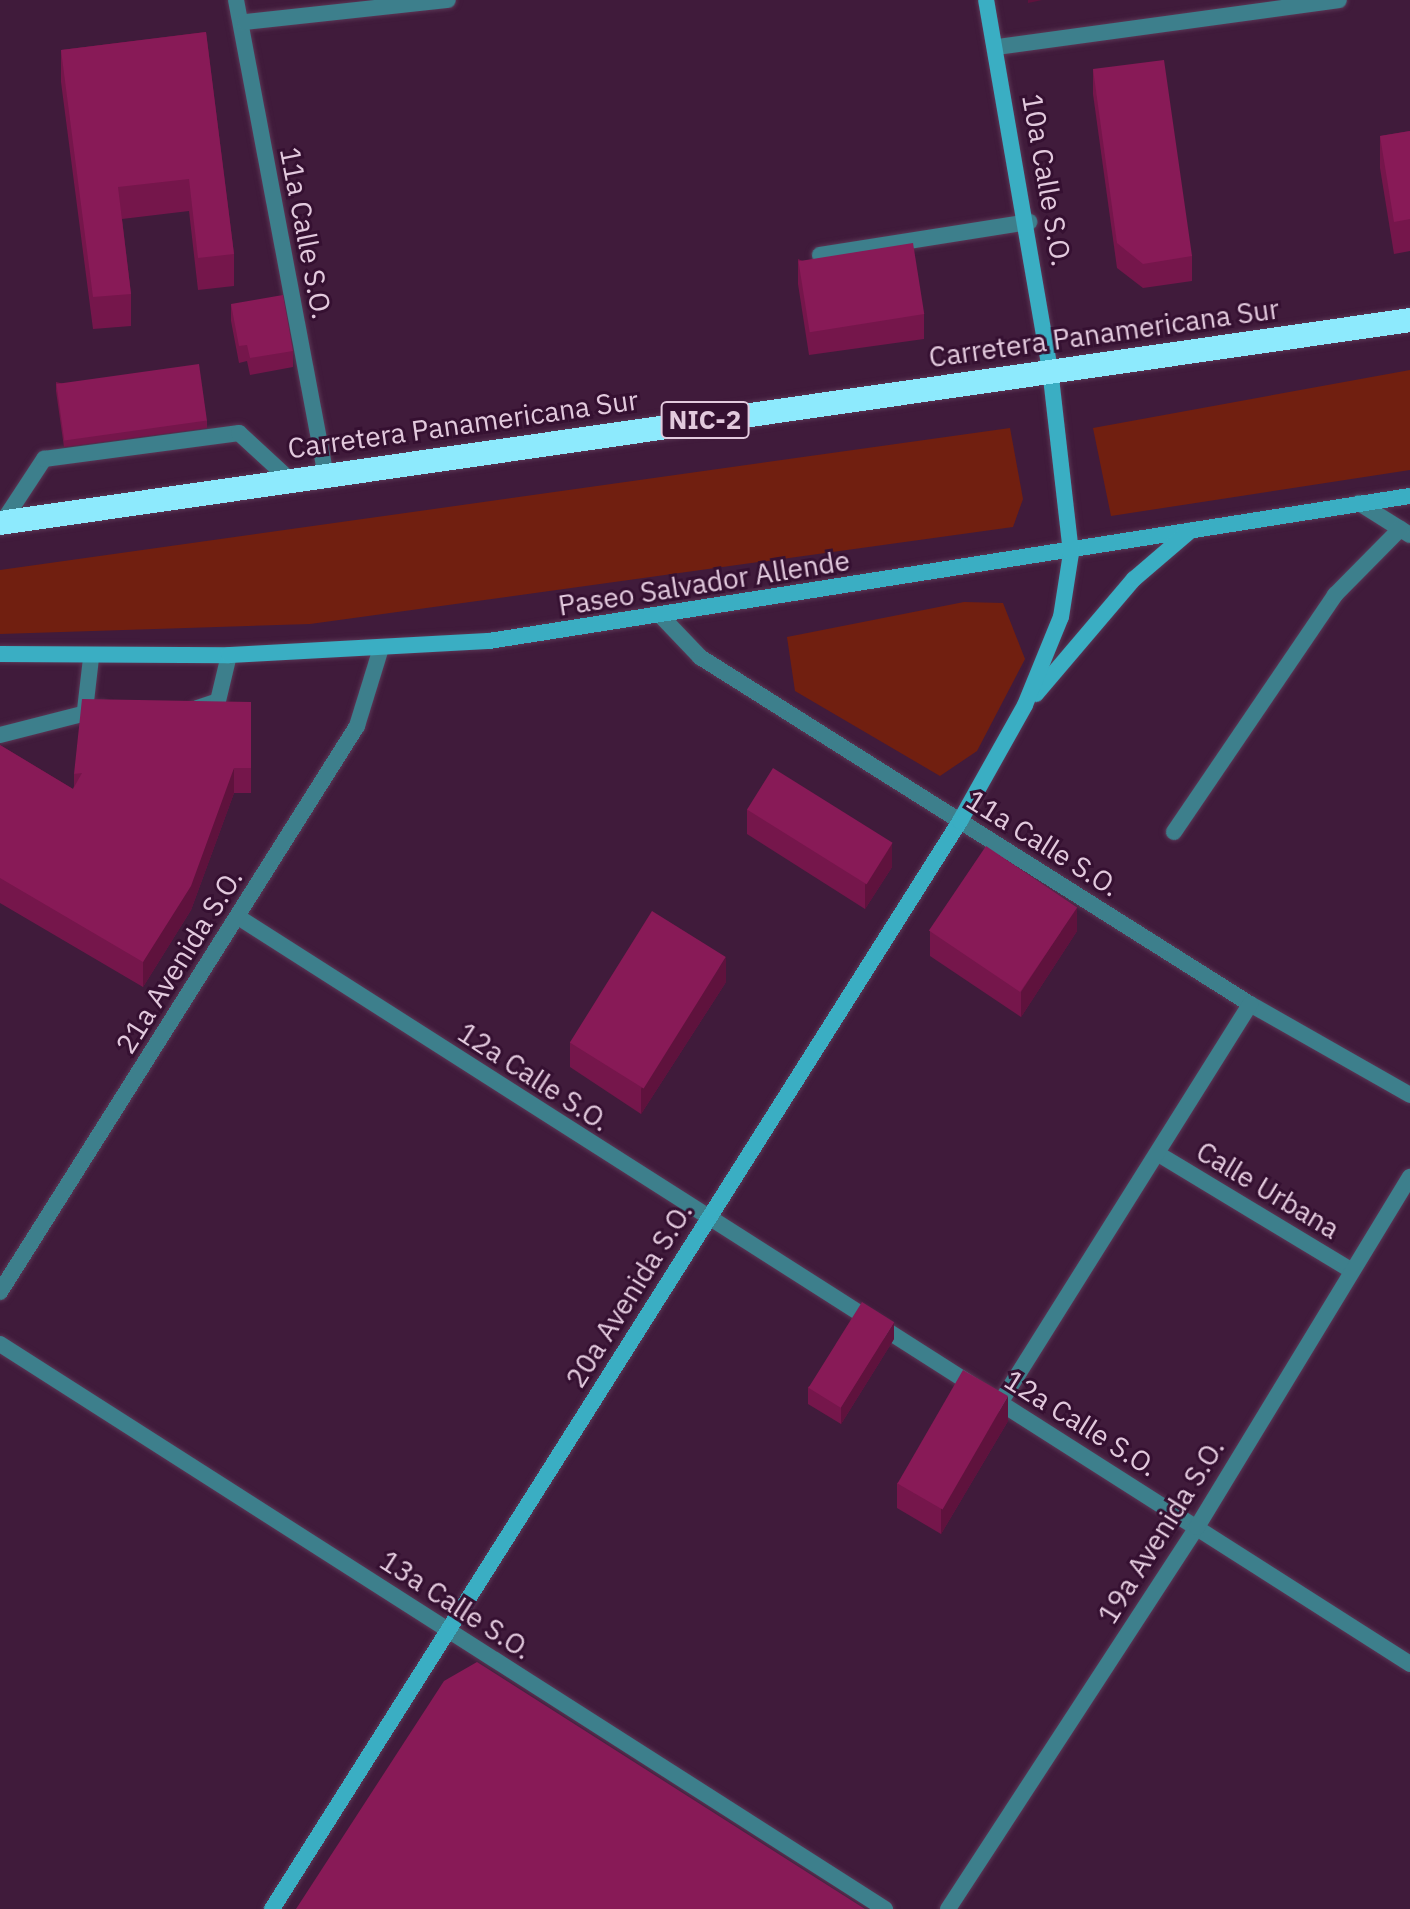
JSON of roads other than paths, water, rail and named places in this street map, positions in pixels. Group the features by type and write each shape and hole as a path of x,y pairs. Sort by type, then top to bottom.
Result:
{"highway":[{"name":"Carretera Panamericana Sur","path":"1,523 288,478 1410,320"}],"street":[{"name":"11a Calle S.O.","path":"236,0 245,22 326,475"},
{"path":"245,22 448,0"},
{"name":"10a Calle S.O.","path":"986,0 1029,222 1071,553 1061,617 1025,705"},
{"path":"997,47 1339,0"},
{"path":"820,255 1029,222"},
{"path":"1,523 44,459 239,433 288,478"},
{"name":"Paseo Salvador Allende","path":"1,654 91,658 381,648 661,616 1071,553 1191,530 1410,496"},
{"path":"1174,832 1335,595 1405,532 1359,503"},
{"path":"1025,705 1134,579 1191,530"},
{"name":"11a Calle S.O.","path":"661,616 700,657 1250,1004 1410,1095"},
{"name":"21a Avenida S.O.","path":"0,1292 357,726 381,648"},
{"path":"175,708 218,701 229,655"},
{"path":"85,710 91,658"},
{"name":"20a Avenida S.O.","path":"272,1909 960,821 1025,705"},
{"path":"0,735 85,710 130,709"},
{"name":"12a Calle S.O.","path":"238,917 707,1220 1410,1664"},
{"path":"1000,1403 1160,1155 1250,1004"},
{"name":"Calle Urbana","path":"1160,1155 1349,1269"},
{"name":"19a Avenida S.O.","path":"948,1909 1197,1527 1349,1269 1410,1177"},
{"name":"13a Calle S.O.","path":"0,1344 885,1909"}]}
